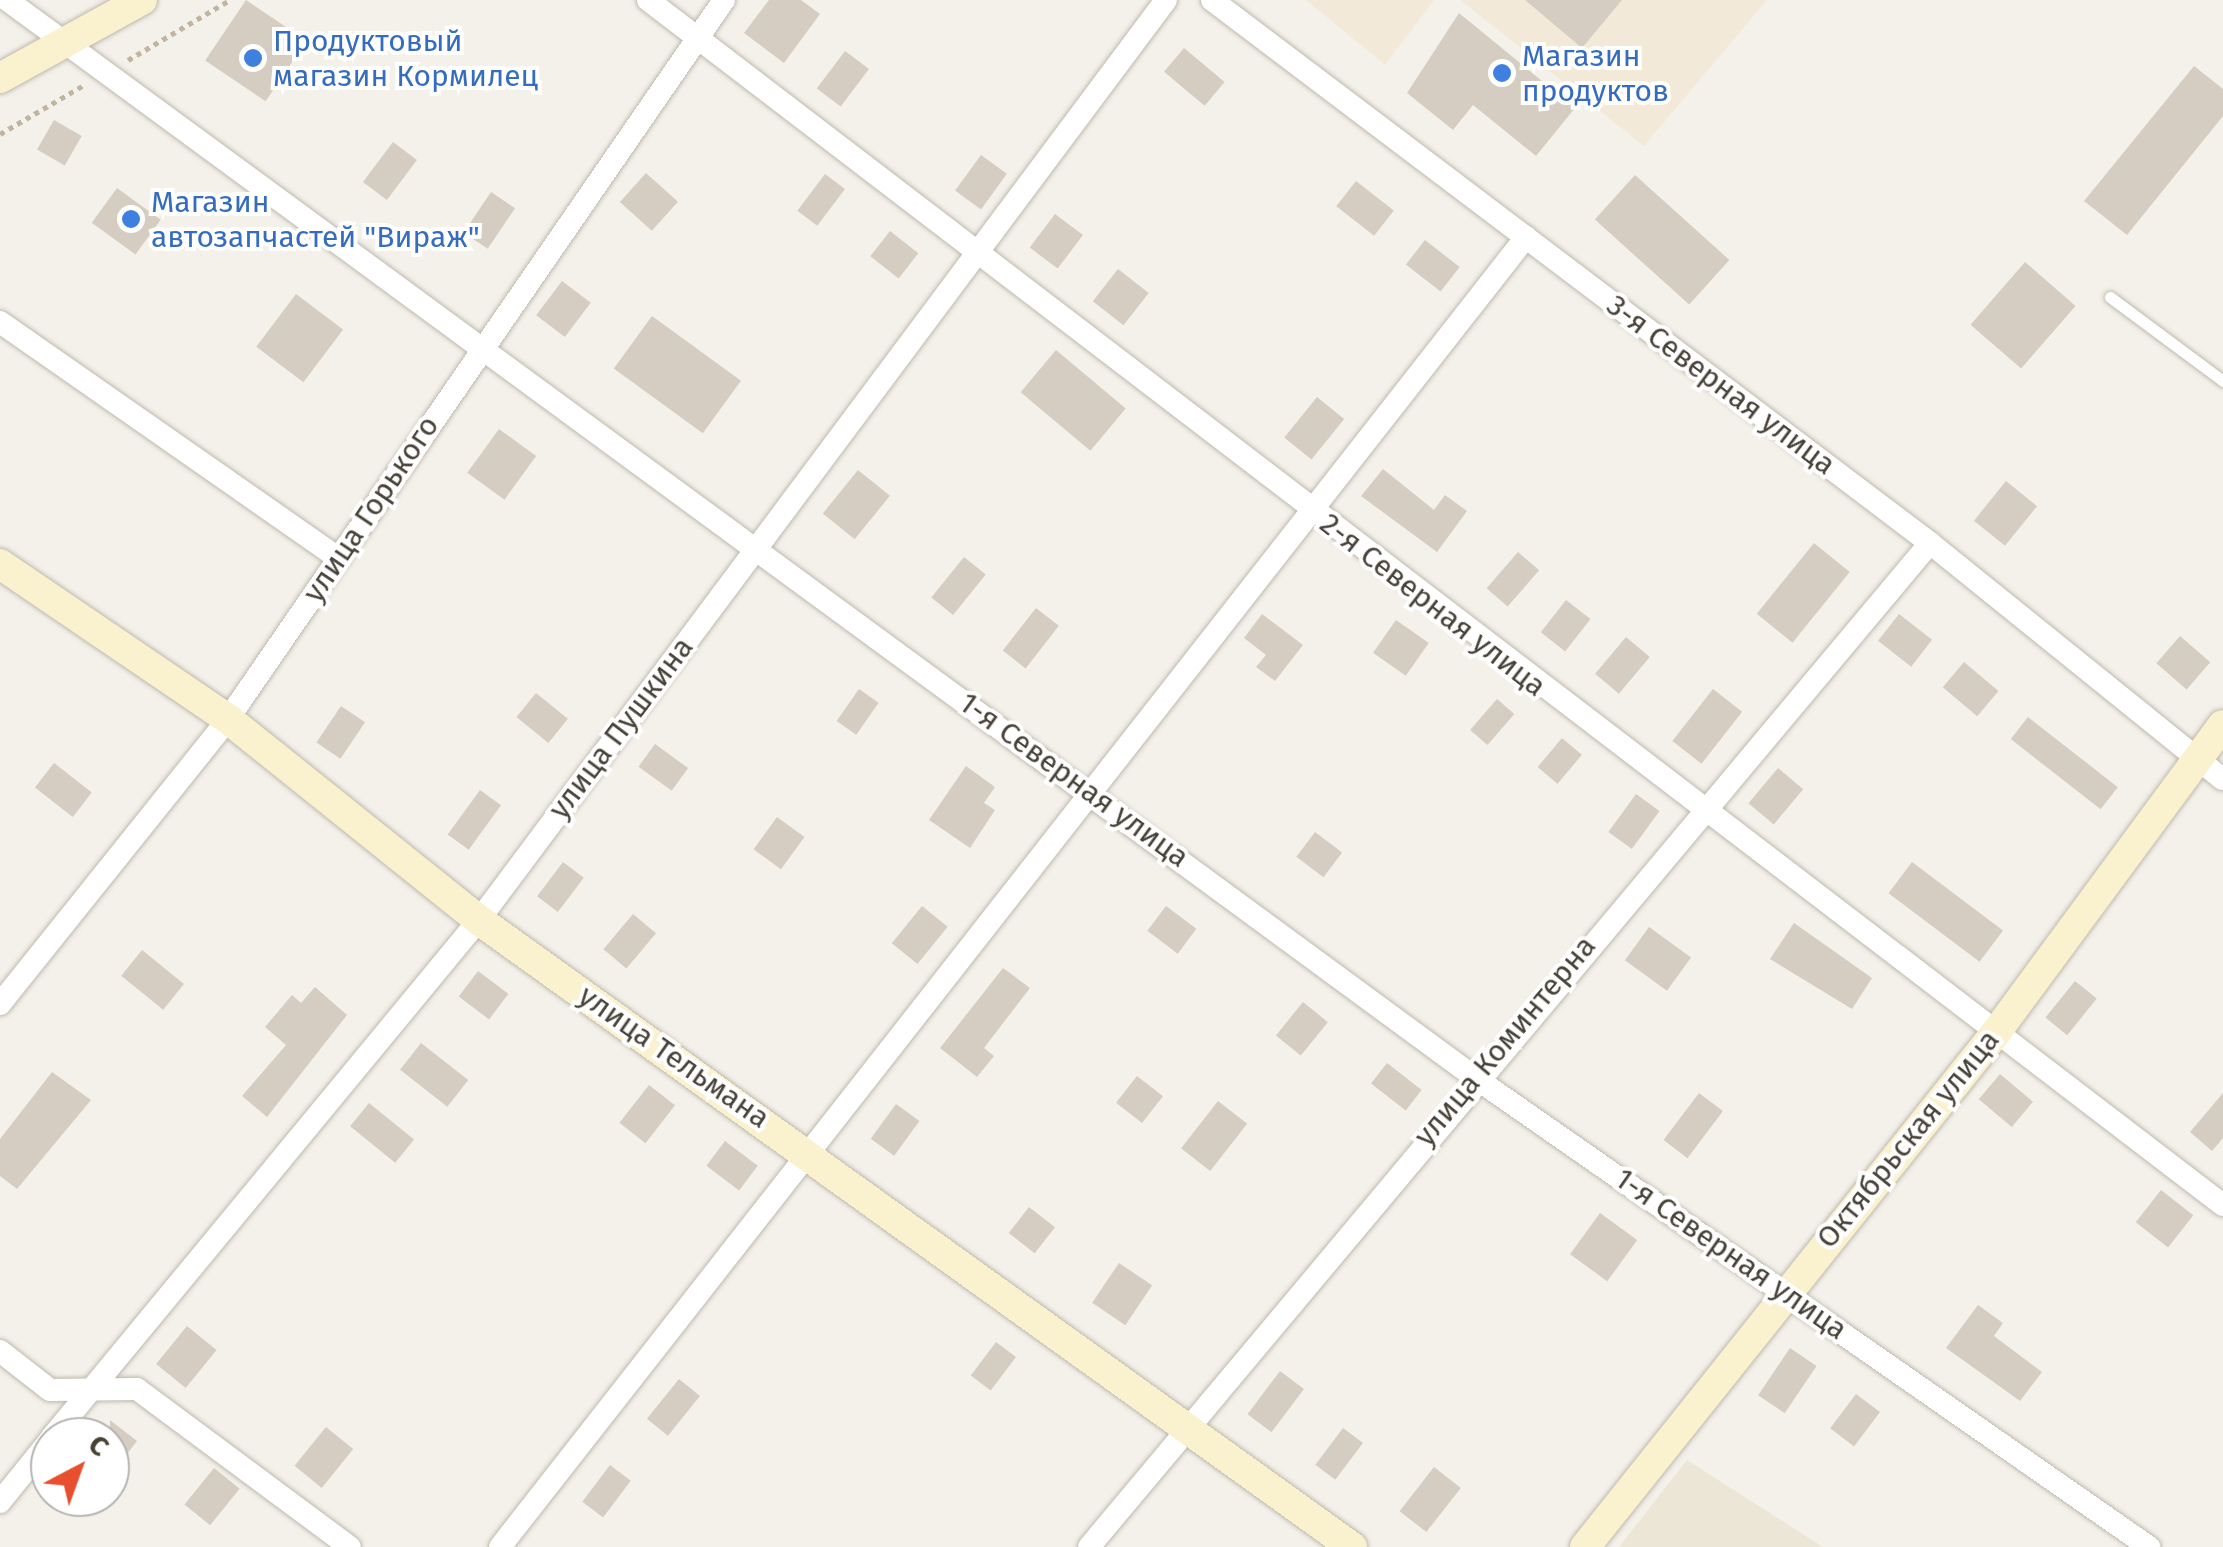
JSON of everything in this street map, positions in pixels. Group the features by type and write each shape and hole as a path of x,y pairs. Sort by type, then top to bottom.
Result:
{"street":[{"name":"1-я Северная улица","path":"7,0 477,353 1092,792 1474,1077 2150,1547"},
{"path":"0,78 142,0"},
{"name":"2-я Северная улица","path":"648,0 1697,811 1997,1030 2223,1205"},
{"name":"улица Горького","path":"0,1004 228,718 724,0"},
{"name":"улица Пушкина","path":"68,1417 479,920 1166,0"},
{"name":"3-я Северная улица","path":"1212,0 1930,544 2223,779"},
{"path":"500,1547 812,1155 1526,237"},
{"path":"0,322 337,558"},
{"name":"улица Коминтерна","path":"1089,1547 1697,811 1930,544"},
{"name":"улица Тельмана","path":"0,564 228,718 479,920 812,1155 1186,1432 1352,1547"},
{"name":"Октябрьская улица","path":"1585,1547 1785,1290 1997,1030 2223,725"},
{"path":"0,1352 50,1390 137,1389 350,1547"},
{"name":"улица Пушкина","path":"0,1502 30,1464"}],"lane":[{"path":"2110,297 2223,381"}],"shaded area":[{"path":"1306,0 1434,0 1385,65"},
{"path":"1460,0 1767,0 1644,146"},
{"path":"1687,1460 1823,1547 1619,1547"}],"building":[{"path":"246,0 307,41 266,101 205,61"},
{"path":"769,0 801,0 820,14 784,63 744,33"},
{"path":"1525,0 1622,0 1582,48"},
{"path":"1459,13 1575,108 1536,156 1473,105 1453,130 1407,93"},
{"path":"1184,48 1225,82 1205,106 1164,72"},
{"path":"845,51 869,69 841,107 817,89"},
{"path":"2194,66 2223,89 2223,116 2127,235 2084,201"},
{"path":"54,120 82,136 65,165 37,149"},
{"path":"393,142 417,160 387,200 363,182"},
{"path":"981,155 1007,174 981,209 955,191"},
{"path":"646,173 678,202 652,231 620,202"},
{"path":"825,174 845,189 817,226 797,211"},
{"path":"1635,175 1729,260 1689,305 1595,220"},
{"path":"1356,181 1394,211 1374,236 1336,206"},
{"path":"117,188 161,220 135,255 92,223"},
{"path":"491,192 515,208 488,249 464,233"},
{"path":"1055,214 1083,235 1058,269 1030,248"},
{"path":"890,231 918,253 899,278 870,256"},
{"path":"1425,240 1460,267 1441,292 1406,264"},
{"path":"2025,262 2076,306 2021,369 1971,325"},
{"path":"1118,269 1149,293 1123,325 1093,301"},
{"path":"562,281 591,303 565,337 536,315"},
{"path":"296,294 343,330 303,382 256,347"},
{"path":"652,316 741,381 703,433 614,369"},
{"path":"1056,350 1126,408 1090,451 1021,392"},
{"path":"1317,397 1344,419 1311,459 1284,437"},
{"path":"499,429 536,456 504,500 467,473"},
{"path":"1383,469 1434,510 1445,495 1467,511 1437,552 1361,496"},
{"path":"858,470 890,496 855,539 823,514"},
{"path":"2006,481 2037,506 2005,546 1974,521"},
{"path":"1814,543 1850,572 1792,643 1757,614"},
{"path":"1518,552 1539,570 1508,607 1487,588"},
{"path":"964,557 986,575 953,615 931,597"},
{"path":"1566,600 1590,619 1565,651 1541,632"},
{"path":"1036,608 1059,626 1026,668 1003,651"},
{"path":"1262,614 1303,645 1275,681 1256,667 1266,655 1244,638"},
{"path":"1899,614 1932,640 1911,667 1878,641"},
{"path":"1396,620 1429,643 1406,676 1373,653"},
{"path":"2180,636 2210,662 2187,689 2156,663"},
{"path":"1626,637 1650,657 1619,694 1595,674"},
{"path":"1964,662 1998,691 1977,716 1943,687"},
{"path":"859,689 879,703 856,735 837,721"},
{"path":"1713,689 1742,712 1702,764 1672,741"},
{"path":"536,693 568,719 548,743 516,717"},
{"path":"1497,699 1514,714 1487,745 1470,730"},
{"path":"341,706 365,722 340,759 316,742"},
{"path":"2028,717 2118,787 2101,809 2011,739"},
{"path":"1562,738 1582,755 1557,784 1538,767"},
{"path":"655,744 688,768 672,791 639,767"},
{"path":"54,763 92,793 73,817 35,787"},
{"path":"966,766 995,787 984,803 995,810 970,848 929,820"},
{"path":"1778,768 1803,789 1774,824 1748,803"},
{"path":"480,790 501,805 469,850 448,834"},
{"path":"1636,794 1659,811 1632,849 1608,832"},
{"path":"777,817 805,837 781,869 753,849"},
{"path":"1315,832 1342,852 1323,877 1296,857"},
{"path":"563,862 584,878 558,912 537,896"},
{"path":"1912,862 2003,931 1980,962 1889,893"},
{"path":"922,906 948,927 917,964 892,943"},
{"path":"1166,906 1196,929 1178,954 1147,931"},
{"path":"633,914 656,933 626,969 603,949"},
{"path":"1794,923 1872,978 1852,1009 1770,959"},
{"path":"1649,927 1691,958 1667,991 1625,960"},
{"path":"142,950 184,984 163,1010 121,976"},
{"path":"1003,968 1030,988 984,1048 994,1056 977,1077 940,1048"},
{"path":"478,971 508,994 489,1019 459,997"},
{"path":"2075,981 2097,999 2067,1035 2045,1018"},
{"path":"315,987 347,1015 267,1117 242,1096 286,1045 265,1027 292,995 301,1003"},
{"path":"1303,1002 1328,1022 1301,1056 1276,1035"},
{"path":"421,1043 468,1080 447,1107 400,1070"},
{"path":"1387,1063 1422,1090 1406,1111 1371,1083"},
{"path":"52,1072 91,1100 17,1189 0,1176 0,1139"},
{"path":"2000,1074 2033,1102 2012,1127 1979,1099"},
{"path":"1137,1076 1163,1096 1142,1123 1116,1103"},
{"path":"649,1085 675,1105 645,1143 619,1123"},
{"path":"1699,1093 1723,1111 1687,1158 1663,1140"},
{"path":"2223,1093 2223,1138 2212,1151 2190,1132"},
{"path":"1218,1101 1247,1124 1210,1171 1181,1148"},
{"path":"369,1103 414,1140 395,1163 350,1126"},
{"path":"896,1104 919,1121 894,1156 871,1139"},
{"path":"725,1141 758,1166 739,1190 706,1166"},
{"path":"2161,1190 2193,1215 2168,1248 2136,1222"},
{"path":"1029,1207 1055,1227 1035,1253 1009,1233"},
{"path":"1600,1213 1637,1240 1607,1281 1570,1254"},
{"path":"1119,1263 1152,1285 1125,1325 1092,1303"},
{"path":"1978,1305 2003,1323 1994,1336 2042,1372 2020,1401 1946,1348"},
{"path":"187,1326 217,1350 186,1388 156,1364"},
{"path":"996,1342 1016,1357 991,1391 971,1376"},
{"path":"1790,1348 1817,1366 1785,1413 1758,1395"},
{"path":"1280,1371 1304,1389 1271,1432 1248,1414"},
{"path":"679,1379 700,1396 668,1436 647,1419"},
{"path":"1856,1394 1880,1412 1854,1446 1830,1428"},
{"path":"326,1427 353,1449 322,1488 295,1466"},
{"path":"1343,1428 1363,1443 1335,1480 1315,1465"},
{"path":"610,1465 631,1481 603,1517 582,1502"},
{"path":"1434,1467 1461,1488 1426,1532 1400,1511"},
{"path":"214,1468 240,1489 210,1525 184,1505"}],"place":[{"name":"Продуктовый магазин Кормилец","path":"253,58"},
{"name":"Магазин продуктов","path":"1502,73"},
{"name":"Магазин автозапчастей \"Вираж\"","path":"131,219"}]}
